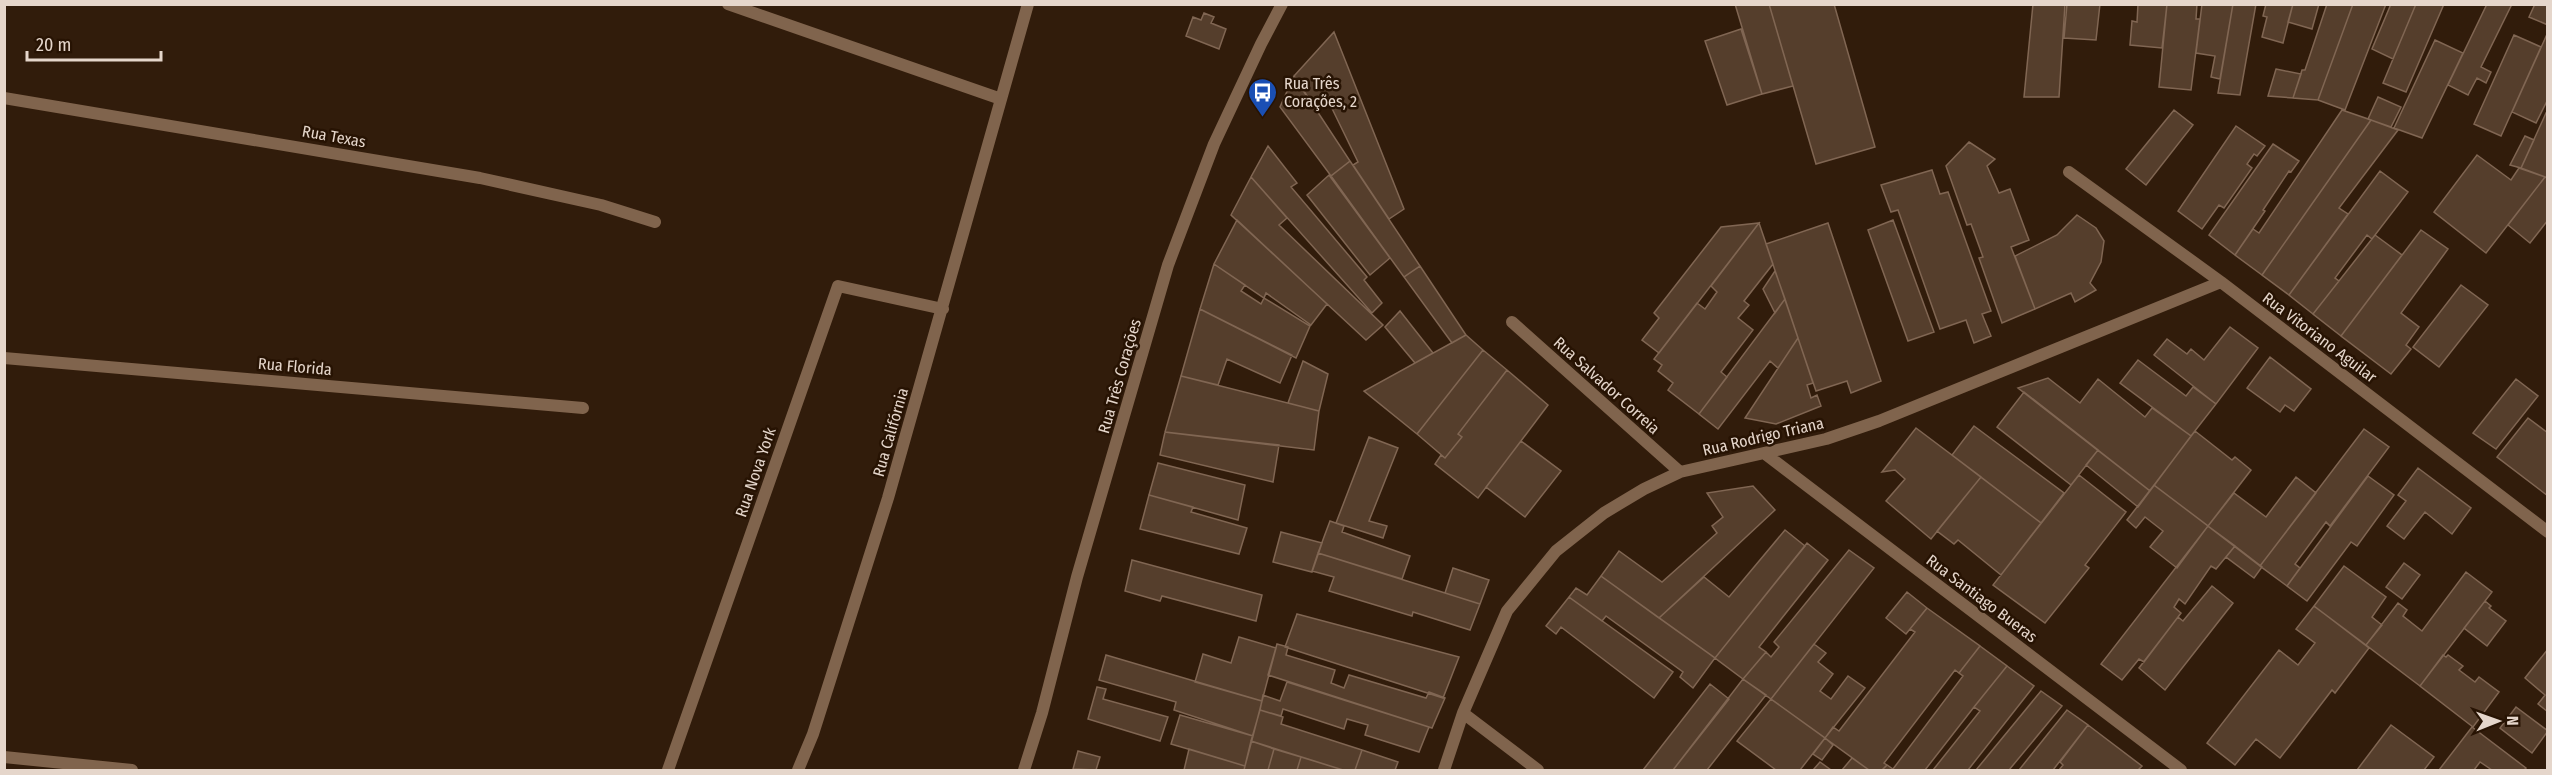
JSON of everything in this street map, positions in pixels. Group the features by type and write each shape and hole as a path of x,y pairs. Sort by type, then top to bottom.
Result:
{"street":[{"path":"728,4 1001,99"},
{"name":"Rua Califórnia","path":"798,771 813,734 884,510 1028,4"},
{"name":"Rua Três Corações","path":"1024,771 1042,713 1077,577 1168,265 1214,144 1282,4"},
{"name":"Rua Texas","path":"4,98 480,178 601,205 656,222"},
{"name":"Rua Vitoriano Aguilar","path":"2069,172 2221,282 2547,532"},
{"name":"Rua Rodrigo Triana","path":"1444,771 1463,713 1507,611 1556,551 1604,513 1644,489 1680,472 1826,439 1879,421 2221,282"},
{"name":"Rua Nova York","path":"668,771 838,286 943,309"},
{"name":"Rua Salvador Correia","path":"1512,322 1680,472"},
{"name":"Rua Florida","path":"4,358 583,408"},
{"name":"Rua Santiago Bueras","path":"1764,453 2181,771"},
{"path":"1463,713 1538,771"},
{"path":"4,757 132,771"}],"building":[{"path":"1735,4 1769,4 1793,86 1762,94"},
{"path":"1769,4 1834,4 1875,147 1816,164"},
{"path":"2033,4 2065,4 2059,97 2024,97"},
{"path":"2067,4 2100,4 2096,40 2064,38"},
{"path":"2138,4 2167,4 2162,48 2130,45 2132,21 2137,22"},
{"path":"2167,4 2197,4 2196,19 2200,19 2191,90 2159,87"},
{"path":"2202,4 2233,4 2220,79 2211,77 2215,56 2196,53"},
{"path":"2233,4 2256,4 2240,95 2218,93"},
{"path":"2266,4 2293,4 2283,43 2262,37 2267,17 2263,16"},
{"path":"2293,4 2319,4 2312,29 2288,22"},
{"path":"2327,4 2353,4 2318,100 2293,98 2302,70 2305,70"},
{"path":"2353,4 2386,4 2345,110 2318,100"},
{"path":"2391,4 2416,4 2393,59 2372,49"},
{"path":"2416,4 2444,4 2406,92 2383,83"},
{"path":"2487,4 2512,4 2481,67 2491,72 2486,83 2477,78 2468,95 2448,85"},
{"path":"2535,4 2548,4 2548,25 2529,17"},
{"path":"1204,13 1214,17 1211,23 1226,29 1219,49 1186,36 1193,17 1201,20"},
{"path":"1741,29 1762,94 1727,105 1705,41"},
{"path":"1334,32 1404,209 1389,219 1353,165 1358,162 1325,94 1311,103 1294,76"},
{"path":"2548,32 2548,99 2536,123 2512,112"},
{"path":"2514,35 2541,47 2501,136 2474,124"},
{"path":"2435,40 2463,53 2422,138 2394,128"},
{"path":"2276,69 2301,74 2293,98 2268,96"},
{"path":"1294,76 1350,161 1331,176 1280,107"},
{"path":"2378,97 2401,107 2391,127 2368,119"},
{"path":"2174,110 2193,125 2146,185 2126,169"},
{"path":"2342,110 2371,120 2262,275 2235,255 2253,229 2259,233"},
{"path":"2546,113 2548,114 2548,178 2521,168"},
{"path":"2371,120 2398,130 2339,208 2348,214 2289,295 2262,275"},
{"path":"2236,126 2265,146 2257,156 2254,154 2247,164 2252,168 2224,208 2219,205 2202,229 2178,211"},
{"path":"2525,136 2534,140 2521,168 2510,165"},
{"path":"1969,142 1995,159 1987,166 1999,193 2010,189 2029,240 2011,247 2035,309 2002,323 1979,258 1983,257 1971,224 1967,225 1946,166"},
{"path":"2273,144 2299,161 2291,172 2289,171 2235,255 2209,235"},
{"path":"1268,146 1297,183 1291,187 1367,277 1364,280 1382,303 1372,313 1251,177"},
{"path":"2477,155 2511,180 2519,168 2545,177 2486,253 2434,212"},
{"path":"1350,161 1420,266 1404,277 1331,176"},
{"path":"1932,170 1940,194 1948,192 1991,311 1982,314 1991,336 1974,343 1966,320 1940,329 1898,210 1891,212 1881,185"},
{"path":"2380,171 2408,192 2372,239 2367,235 2335,278 2339,281 2313,314 2289,295"},
{"path":"1329,175 1390,258 1370,275 1307,195"},
{"path":"1251,177 1287,218 1279,225 1383,325 1366,340 1231,215"},
{"path":"2545,177 2548,179 2548,220 2530,243 2508,225"},
{"path":"2077,215 2096,228 2104,241 2101,262 2090,283 2096,290 2075,302 2071,293 2035,309 2015,256 2057,235"},
{"path":"1237,220 1327,304 1311,325 1266,293 1264,298 1214,264"},
{"path":"1893,220 1934,332 1908,341 1868,230"},
{"path":"1759,223 1659,353 1642,340 1659,318 1654,313 1721,227"},
{"path":"1759,223 1773,264 1744,301 1749,305 1738,318 1753,330 1721,372 1727,377 1699,414 1668,390 1673,383 1658,371 1662,365 1654,359 1697,303 1705,309 1717,292 1711,286"},
{"path":"1828,223 1881,381 1851,393 1847,381 1816,391 1766,244"},
{"path":"2421,230 2448,249 2401,313 2419,327 2406,345 2411,349 2391,374 2341,336"},
{"path":"2375,235 2402,255 2341,336 2313,314"},
{"path":"1214,264 1245,285 1241,291 1261,304 1264,298 1310,326 1296,358 1200,309"},
{"path":"1420,266 1466,335 1452,343 1404,277"},
{"path":"1775,271 1785,299 1775,313 1763,289"},
{"path":"2461,285 2488,305 2439,367 2413,347"},
{"path":"1785,299 1798,338 1778,368 1770,361 1718,429 1699,414"},
{"path":"1200,309 1292,355 1280,383 1227,359 1218,385 1181,376"},
{"path":"1400,311 1433,353 1415,363 1385,327"},
{"path":"2230,327 2258,348 2216,404 2154,355 2167,339 2187,354 2191,349 2204,360"},
{"path":"1466,335 1483,350 1417,434 1364,391"},
{"path":"1798,338 1813,383 1807,385 1811,398 1817,395 1821,406 1776,424 1745,418"},
{"path":"1483,350 1507,370 1458,434 1462,437 1445,458 1417,434"},
{"path":"2270,357 2311,389 2294,411 2285,405 2280,412 2247,388"},
{"path":"2138,360 2186,396 2193,387 2216,404 2191,436 2120,383"},
{"path":"1303,361 1328,374 1319,411 1288,403"},
{"path":"1507,370 1548,405 1478,498 1435,464 1441,455 1445,458 1462,437 1458,434"},
{"path":"1181,376 1319,411 1314,450 1165,432"},
{"path":"2048,378 2080,403 2098,379 2145,417 2152,408 2191,436 2150,491 2018,388"},
{"path":"2516,379 2538,396 2496,449 2473,433"},
{"path":"2024,392 2098,450 2071,485 1997,427"},
{"path":"2528,418 2548,433 2548,496 2497,457"},
{"path":"1974,426 2064,493 2041,523 1952,455"},
{"path":"1916,428 1981,477 1931,539 1886,501 1905,479 1895,470 1882,472"},
{"path":"2364,429 2389,447 2330,526 2326,522 2295,564 2300,568 2287,586 2260,566"},
{"path":"2195,431 2232,460 2235,457 2251,470 2208,526 2154,485"},
{"path":"1165,432 1279,445 1273,482 1160,455"},
{"path":"1369,437 1398,448 1369,521 1387,526 1383,538 1336,523"},
{"path":"1521,441 1561,471 1525,517 1486,487"},
{"path":"2098,450 2150,491 2138,507 2086,465"},
{"path":"1158,463 1245,485 1238,520 1149,495"},
{"path":"2418,468 2471,508 2452,534 2425,512 2404,539 2387,526 2406,501 2398,495"},
{"path":"2079,475 2126,512 2085,565 2089,568 2045,623 1993,585"},
{"path":"2368,476 2394,495 2357,546 2351,542 2307,601 2287,586"},
{"path":"1981,477 2041,523 2001,575 1958,540 1954,544 1937,531"},
{"path":"2296,477 2316,493 2260,566 2208,526 2234,493 2266,517"},
{"path":"2154,485 2208,526 2177,568 2150,547 2163,531 2145,517 2136,528 2127,520"},
{"path":"1753,486 1775,510 1659,618 1601,576 1619,551 1662,582 1717,533 1712,526 1723,517 1707,493"},
{"path":"1149,495 1193,507 1191,512 1247,528 1239,554 1140,529"},
{"path":"1330,521 1344,526 1342,532 1410,556 1402,579 1318,553"},
{"path":"2208,526 2235,546 2216,569 2211,566 2185,604 2179,599 2174,607 2181,613 2144,662 2139,659 2122,680 2101,664"},
{"path":"1785,530 1805,546 1715,658 1659,618 1704,577 1729,597"},
{"path":"1281,532 1322,543 1312,572 1273,562"},
{"path":"1807,543 1828,560 1759,647 1766,652 1743,679 1715,658"},
{"path":"2235,546 2262,567 2254,578 2226,557"},
{"path":"1849,550 1874,568 1771,699 1743,679 1766,652 1771,657 1779,647 1774,642"},
{"path":"1318,553 1480,604 1470,630 1413,612 1412,616 1329,591 1334,577 1312,571"},
{"path":"1132,560 1262,595 1256,621 1162,596 1160,601 1125,591"},
{"path":"2404,563 2420,575 2402,599 2386,587"},
{"path":"2344,566 2386,597 2372,617 2382,625 2366,645 2314,606"},
{"path":"1453,568 1489,580 1480,604 1445,593"},
{"path":"2466,572 2492,592 2420,686 2366,645 2398,603 2407,610 2403,616 2422,631"},
{"path":"1601,576 1715,658 1693,688 1680,677 1683,672 1606,616 1602,621 1569,597 1576,588 1587,595"},
{"path":"2212,586 2233,603 2165,690 2139,668 2178,617 2183,621"},
{"path":"1907,592 1927,608 1906,634 1886,618"},
{"path":"1569,597 1673,672 1654,698 1561,627 1556,634 1546,626"},
{"path":"2485,601 2491,606 2489,608 2506,621 2487,646 2464,628"},
{"path":"2314,606 2369,648 2335,693 2332,690 2280,758 2256,739 2235,765 2207,743 2279,650 2298,665 2315,643 2296,629"},
{"path":"1927,608 1980,646 1959,673 1955,670 1884,763 1887,765 1882,770 1869,770 1825,738 1833,727 1839,731 1915,632 1910,629"},
{"path":"1297,614 1459,657 1443,698 1285,647"},
{"path":"1239,637 1276,648 1262,701 1195,682 1203,654 1231,663"},
{"path":"1277,644 1288,647 1286,655 1335,670 1331,683 1344,688 1349,675 1426,698 1429,692 1445,698 1432,728 1268,675"},
{"path":"1814,644 1826,653 1818,662 1833,674 1820,691 1831,699 1848,676 1865,688 1825,738 1771,699"},
{"path":"1980,646 2007,666 1925,770 1882,770 1887,765 1893,769 1963,676 1959,673"},
{"path":"2548,649 2548,712 2538,704 2545,695 2525,678"},
{"path":"1106,655 1262,701 1253,736 1174,710 1176,702 1099,680"},
{"path":"2443,655 2446,657 2448,655 2463,666 2459,670 2475,682 2479,677 2499,692 2473,727 2420,686"},
{"path":"2007,666 2034,686 1968,770 1933,770 1980,711 1974,707"},
{"path":"1743,679 1766,695 1707,770 1673,770"},
{"path":"1287,682 1429,727 1419,752 1365,735 1368,725 1347,719 1344,729 1283,709 1281,716 1260,710 1263,695 1280,701"},
{"path":"1710,684 1729,699 1673,770 1643,770"},
{"path":"1097,687 1106,689 1103,699 1168,717 1160,741 1088,719"},
{"path":"2041,691 2062,706 2009,770 1976,770"},
{"path":"1771,699 1825,738 1800,770 1776,770 1737,741"},
{"path":"2516,707 2548,731 2532,753 2500,728"},
{"path":"1260,710 1283,717 1281,724 1362,750 1355,770 1343,770 1251,741"},
{"path":"2067,710 2088,725 2053,770 2019,770"},
{"path":"1180,715 1253,736 1245,766 1171,744"},
{"path":"2088,725 2142,766 2138,770 2059,770 2063,765 2060,762"},
{"path":"2391,725 2434,757 2424,770 2357,770"},
{"path":"2472,727 2526,768 2524,770 2492,770 2480,762 2474,770 2439,770"},
{"path":"1825,738 1833,745 1822,760 1813,754"},
{"path":"1251,741 1274,749 1268,770 1244,770"},
{"path":"1189,749 1245,766 1244,770 1184,770"},
{"path":"1274,749 1301,757 1297,770 1268,770"},
{"path":"1362,750 1398,762 1395,770 1355,770"},
{"path":"1078,751 1100,757 1096,770 1073,769"},
{"path":"1301,757 1343,770 1297,770"},
{"path":"1852,758 1869,770 1842,770"},
{"path":"1820,762 1831,770 1813,770"}],"place":[{"name":"Rua Três Corações, 2","path":"1263,118"}]}
